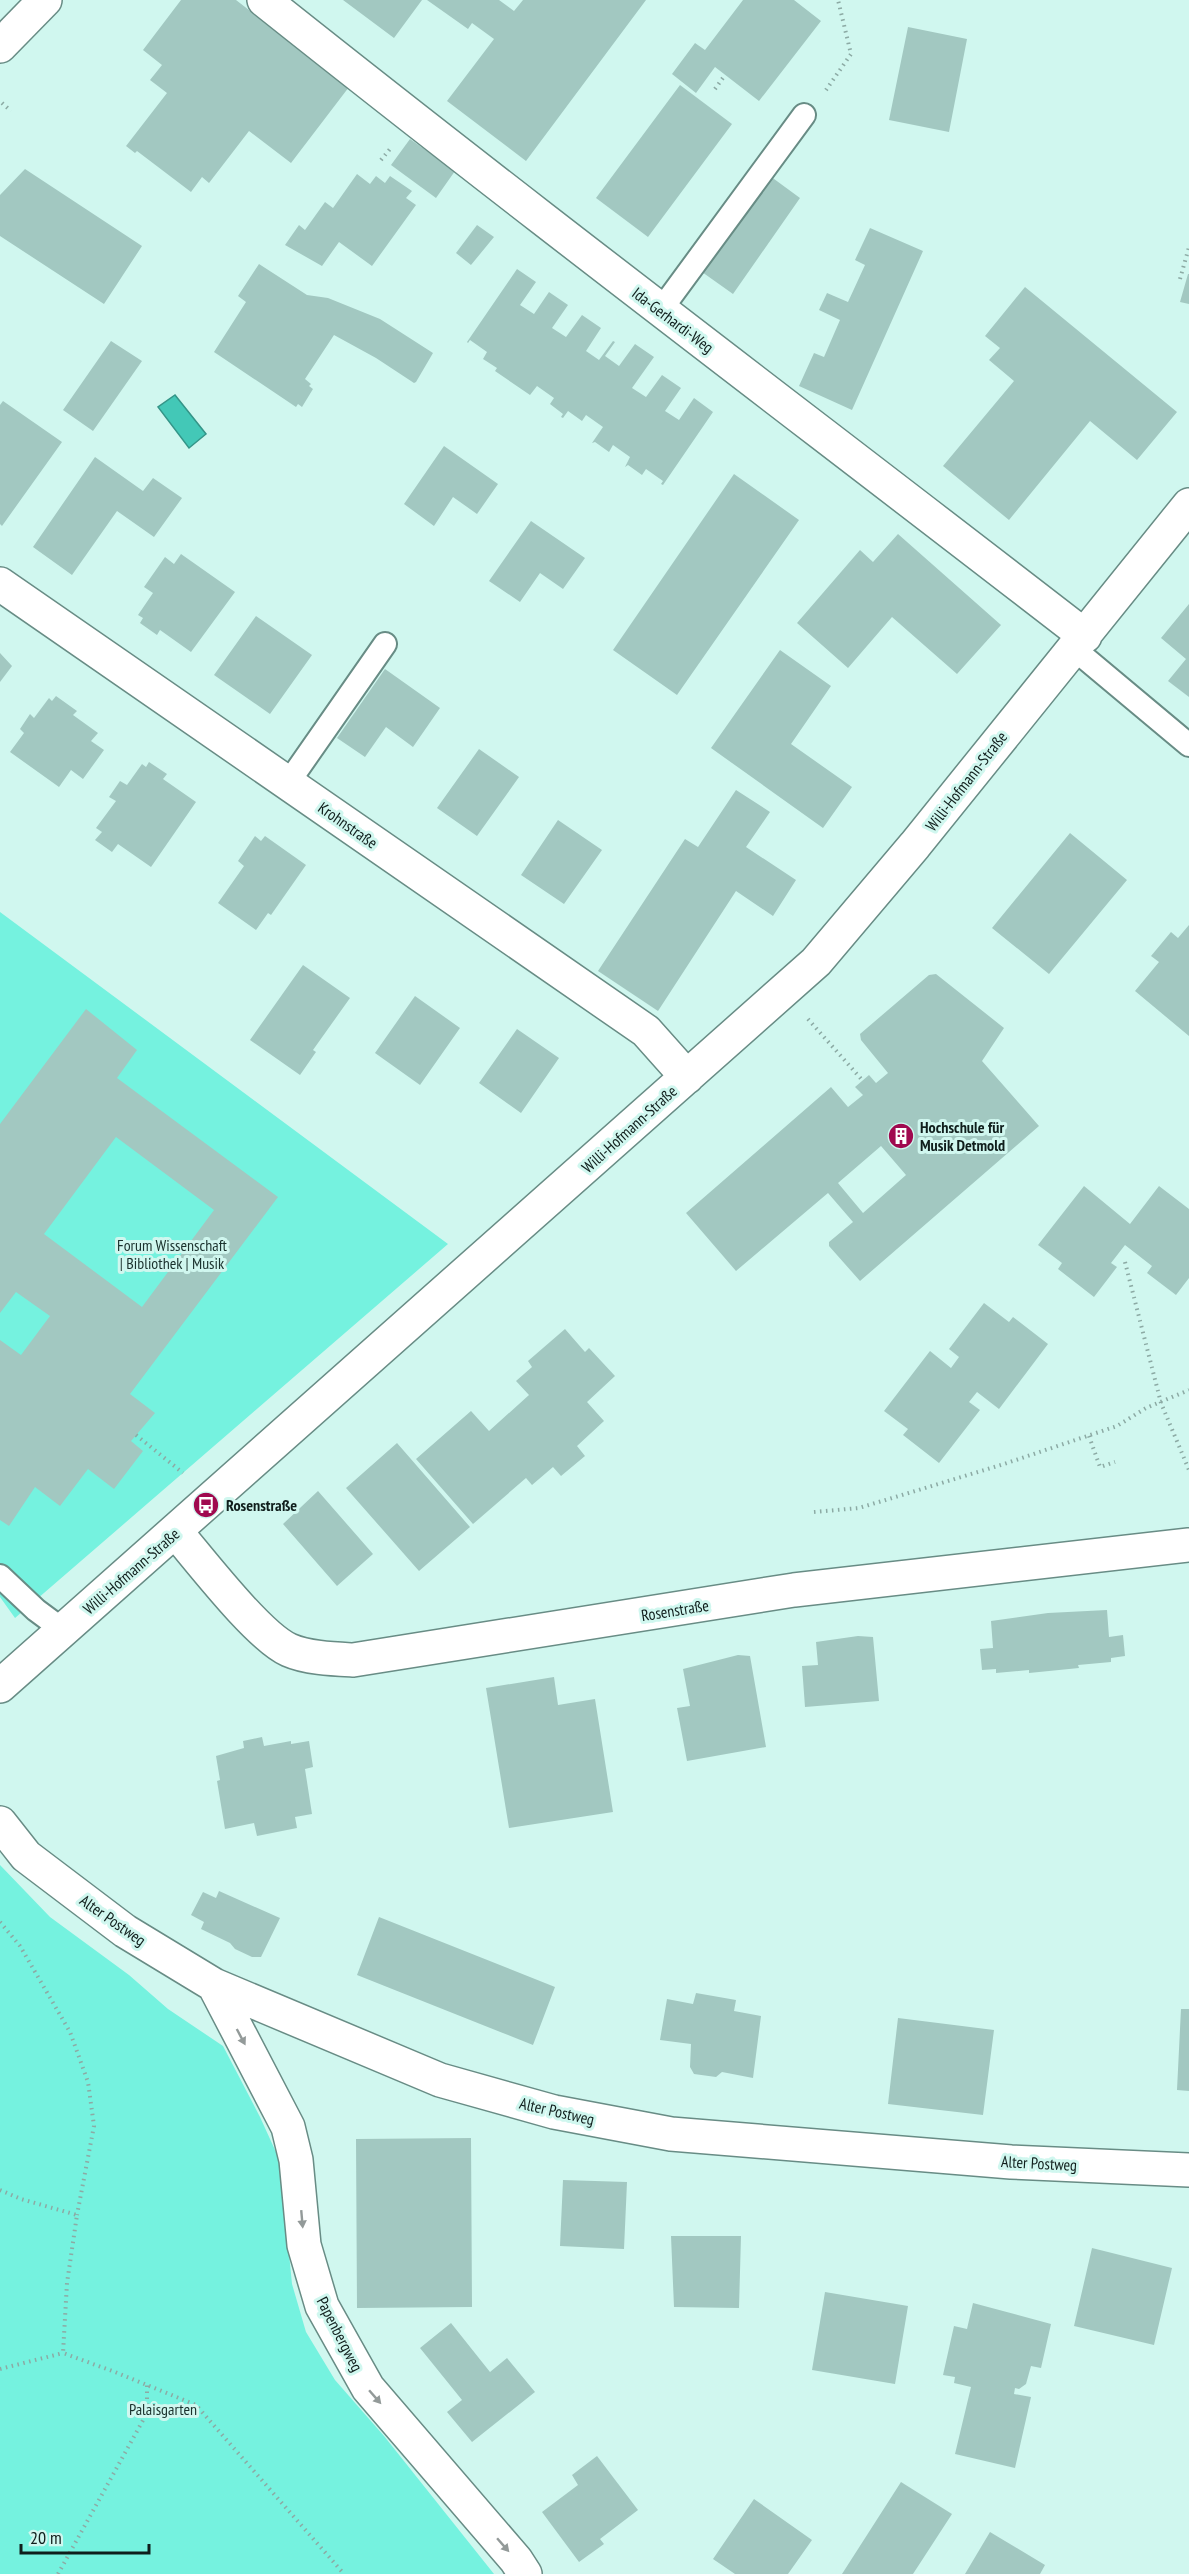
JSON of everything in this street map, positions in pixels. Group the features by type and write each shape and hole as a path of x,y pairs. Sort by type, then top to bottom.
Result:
{"street":[{"path":"0,46 45,0"},
{"name":"Ida-Gerhardi-Weg","path":"264,0 660,311 866,466 1079,642"},
{"name":"Willi-Hofmann-Straße","path":"0,1686 816,962 915,845 1189,505"},
{"name":"Krohnstraße","path":"0,584 646,1031 687,1077"},
{"name":"Rosenstraße","path":"176,1532 259,1627 288,1650 329,1659 353,1660 794,1590 1189,1545"},
{"name":"Alter Postweg","path":"0,1823 26,1856 124,1931 214,1985 440,2080 554,2112 671,2134 1011,2162 1189,2170"},
{"name":"Papenbergweg","path":"214,1985 288,2127 296,2160 304,2245 322,2306 368,2388 516,2560 525,2574"}],"lane":[{"path":"660,311 804,115"},
{"path":"1079,642 1189,745"},
{"path":"288,783 385,644"},
{"path":"0,1576 36,1610 63,1630"}],"path":[{"path":"804,115 810,112 851,54 838,0"},
{"path":"715,89 725,75"},
{"path":"3,104 11,111"},
{"path":"1180,279 1189,247"},
{"path":"835,1050 863,1081"},
{"path":"1125,1262 1161,1403 1189,1470"},
{"path":"814,1512 859,1508 1001,1465 1117,1426 1146,1408 1189,1390"},
{"path":"136,1435 189,1477"},
{"path":"1089,1436 1100,1467 1115,1462"},
{"path":"0,1922 20,1946 70,2032 88,2082 94,2126 67,2283 63,2353"},
{"path":"0,2190 21,2199 77,2215"},
{"path":"0,2369 63,2353 196,2405 344,2574"},
{"path":"58,2574 147,2413 147,2385"}],"green space":[{"name":"Forum Wissenschaft | Bibliothek | Musik","path":"0,912 448,1244 15,1618 0,1597"},
{"name":"Palaisgarten","path":"0,1865 50,1917 129,1975 168,2009 223,2046 280,2161 292,2284 306,2332 335,2380 384,2436 494,2574 0,2574"}],"shaded area":[{"path":"175,395 206,434 189,448 158,407"}],"building":[{"path":"181,0 236,0 349,87 291,163 249,131 209,183 202,177 191,192 137,151 135,153 126,146 167,93 150,80 162,65 143,50"},
{"path":"343,0 422,0 394,38"},
{"path":"427,0 499,0 514,11 523,0 646,0 526,161 447,101 494,39 472,23 468,29"},
{"path":"743,0 794,0 821,21 759,101 715,67 696,93 672,74 695,43 705,50"},
{"path":"908,27 967,39 949,132 889,120"},
{"path":"680,85 732,124 648,237 596,198"},
{"path":"410,139 455,171 436,198 391,165"},
{"path":"25,169 142,246 104,304 0,236 0,195"},
{"path":"357,174 370,184 376,176 385,183 390,176 412,191 406,198 416,205 372,266 339,242 322,266 285,245 299,225 305,230 325,202 333,208"},
{"path":"770,176 800,198 733,294 702,272"},
{"path":"477,225 494,237 471,265 456,253"},
{"path":"870,228 923,251 852,410 799,386 814,353 824,357 840,320 819,310 827,293 848,302 865,265 855,260"},
{"path":"259,264 307,295 328,298 380,319 433,353 416,382 414,383 376,358 334,335 305,379 313,389 302,407 298,404 296,407 214,352 246,302 238,296"},
{"path":"517,269 536,282 520,305 534,314 549,292 568,305 552,328 566,337 582,315 601,328 586,351 599,360 613,341 615,342 605,356 619,366 635,344 654,357 632,388 646,397 662,375 681,388 665,411 679,420 694,398 713,412 663,485 661,484 663,481 646,469 642,475 628,465 625,467 630,457 613,445 609,452 595,442 592,443 603,427 586,415 582,421 568,411 563,418 561,417 563,414 550,404 554,398 537,386 530,395 495,371 497,368 483,359 487,352 470,340 467,342"},
{"path":"1189,274 1189,304 1180,302"},
{"path":"1025,287 1177,412 1137,460 1090,421 1009,520 943,466 1014,381 989,360 1000,348 985,336"},
{"path":"111,341 142,361 93,431 63,410"},
{"path":"3,401 62,442 2,526 0,524 0,405"},
{"path":"444,446 498,484 477,514 453,497 434,526 404,504"},
{"path":"95,457 143,491 153,478 182,498 154,537 117,511 72,575 33,547"},
{"path":"734,474 799,520 677,695 613,650"},
{"path":"531,521 585,558 563,589 540,573 520,602 489,581"},
{"path":"898,534 1001,625 957,674 892,617 848,668 797,623 860,550 873,562"},
{"path":"181,554 235,592 191,652 160,630 157,635 140,623 143,618 138,615 153,593 144,587 165,557 174,564"},
{"path":"1189,604 1189,697 1168,681 1186,659 1161,638"},
{"path":"256,616 312,655 270,714 214,675"},
{"path":"780,650 831,686 791,744 852,787 823,828 711,748"},
{"path":"0,653 12,666 0,682"},
{"path":"385,669 440,708 413,747 386,727 365,757 337,738"},
{"path":"56,696 77,711 73,715 98,733 91,741 104,750 83,779 71,770 59,787 10,752 24,733 20,729 30,714 34,718 49,698 52,701"},
{"path":"479,749 519,777 477,836 437,808"},
{"path":"149,762 167,774 163,779 196,802 151,867 118,844 112,852 95,840 102,832 96,828 116,801 109,797 120,781 127,785 142,764 146,767"},
{"path":"736,790 770,812 746,847 796,880 773,916 736,891 658,1011 598,971 685,839 698,847"},
{"path":"558,820 602,850 564,904 521,875"},
{"path":"1070,833 1127,880 1049,974 992,928"},
{"path":"255,836 261,841 265,836 306,865 271,915 268,913 256,930 218,903 244,866 238,861"},
{"path":"1189,925 1189,1036 1135,991 1159,962 1151,956 1171,932 1178,938"},
{"path":"303,965 350,998 313,1050 316,1052 300,1075 250,1040"},
{"name":"Hochschule für Musik Detmold","path":"936,974 1004,1028 982,1061 1039,1126 860,1281 829,1246 829,1242 853,1222 828,1193 736,1271 686,1213 831,1087 848,1107 863,1095 855,1087 869,1075 876,1083 888,1073 861,1040 860,1034 929,975","holes":["881,1146 906,1175 863,1213 838,1183"]},
{"path":"415,996 460,1028 420,1085 375,1053"},
{"path":"86,1009 137,1050 117,1078 278,1197 130,1394 155,1413 131,1441 143,1451 114,1489 88,1469 60,1506 35,1487 9,1526 0,1520 0,1340 21,1355 50,1316 16,1292 0,1313 0,1124","holes":["116,1137 214,1210 142,1307 44,1234"]},
{"path":"517,1029 559,1058 521,1113 479,1083"},
{"path":"1084,1186 1130,1224 1159,1186 1189,1209 1189,1278 1176,1295 1147,1273 1152,1266 1125,1245 1111,1263 1117,1267 1094,1297 1058,1269 1062,1263 1038,1245"},
{"path":"984,1303 1009,1322 1013,1317 1048,1344 999,1409 977,1392 969,1402 980,1410 939,1463 903,1435 908,1429 884,1411 930,1351 951,1368 959,1357 949,1349"},
{"path":"565,1329 585,1352 589,1348 615,1376 587,1402 604,1421 577,1446 585,1456 561,1476 553,1467 532,1485 526,1478 473,1524 416,1459 471,1411 489,1431 529,1395 516,1381 532,1367 528,1361"},
{"path":"397,1443 470,1527 419,1571 346,1488"},
{"path":"318,1491 373,1554 337,1586 283,1524"},
{"path":"1107,1610 1109,1637 1123,1635 1125,1656 1111,1658 1111,1662 1078,1665 1079,1668 1029,1673 1029,1670 996,1673 996,1669 982,1670 980,1649 993,1648 991,1621 1048,1613"},
{"path":"858,1636 873,1637 879,1701 805,1707 802,1666 818,1665 816,1642"},
{"path":"738,1655 750,1656 766,1747 687,1761 677,1708 690,1706 683,1669"},
{"path":"554,1677 558,1705 595,1699 613,1812 509,1828 486,1688"},
{"path":"262,1737 264,1746 291,1741 291,1744 309,1741 313,1767 305,1769 312,1814 295,1817 297,1828 257,1836 254,1823 225,1829 217,1781 220,1780 216,1756 244,1748 243,1741"},
{"path":"219,1891 280,1918 261,1957 252,1957 201,1929 204,1922 191,1915 203,1892 216,1898"},
{"path":"379,1917 555,1987 533,2045 357,1975"},
{"path":"696,1993 736,2000 734,2011 761,2016 753,2078 722,2072 716,2077 694,2074 690,2067 691,2044 660,2040 667,1999 693,2004"},
{"path":"1181,2009 1189,2009 1189,2091 1177,2090"},
{"path":"898,2018 994,2030 983,2115 888,2104"},
{"path":"471,2138 472,2307 357,2308 356,2139"},
{"path":"563,2180 627,2182 624,2249 560,2246"},
{"path":"671,2236 741,2236 739,2308 674,2307"},
{"path":"1092,2248 1172,2268 1154,2345 1074,2326"},
{"path":"825,2292 908,2306 895,2384 812,2370"},
{"path":"973,2303 1051,2324 1041,2368 1031,2366 1026,2384 1019,2389 1015,2388 1014,2394 1031,2397 1015,2468 955,2454 971,2387 954,2383 955,2377 943,2375 954,2326 967,2329"},
{"path":"451,2323 490,2372 507,2358 535,2392 472,2442 447,2412 462,2400 420,2348"},
{"path":"597,2456 638,2510 600,2539 604,2544 579,2562 542,2512 578,2485 572,2475"},
{"path":"901,2482 952,2514 913,2574 842,2574"},
{"path":"754,2499 812,2540 788,2574 735,2574 713,2559"},
{"path":"990,2532 1045,2565 1040,2574 965,2574"}],"place":[{"name":"Hochschule für Musik Detmold","path":"901,1136"},
{"name":"Rosenstraße","path":"206,1505"}]}
